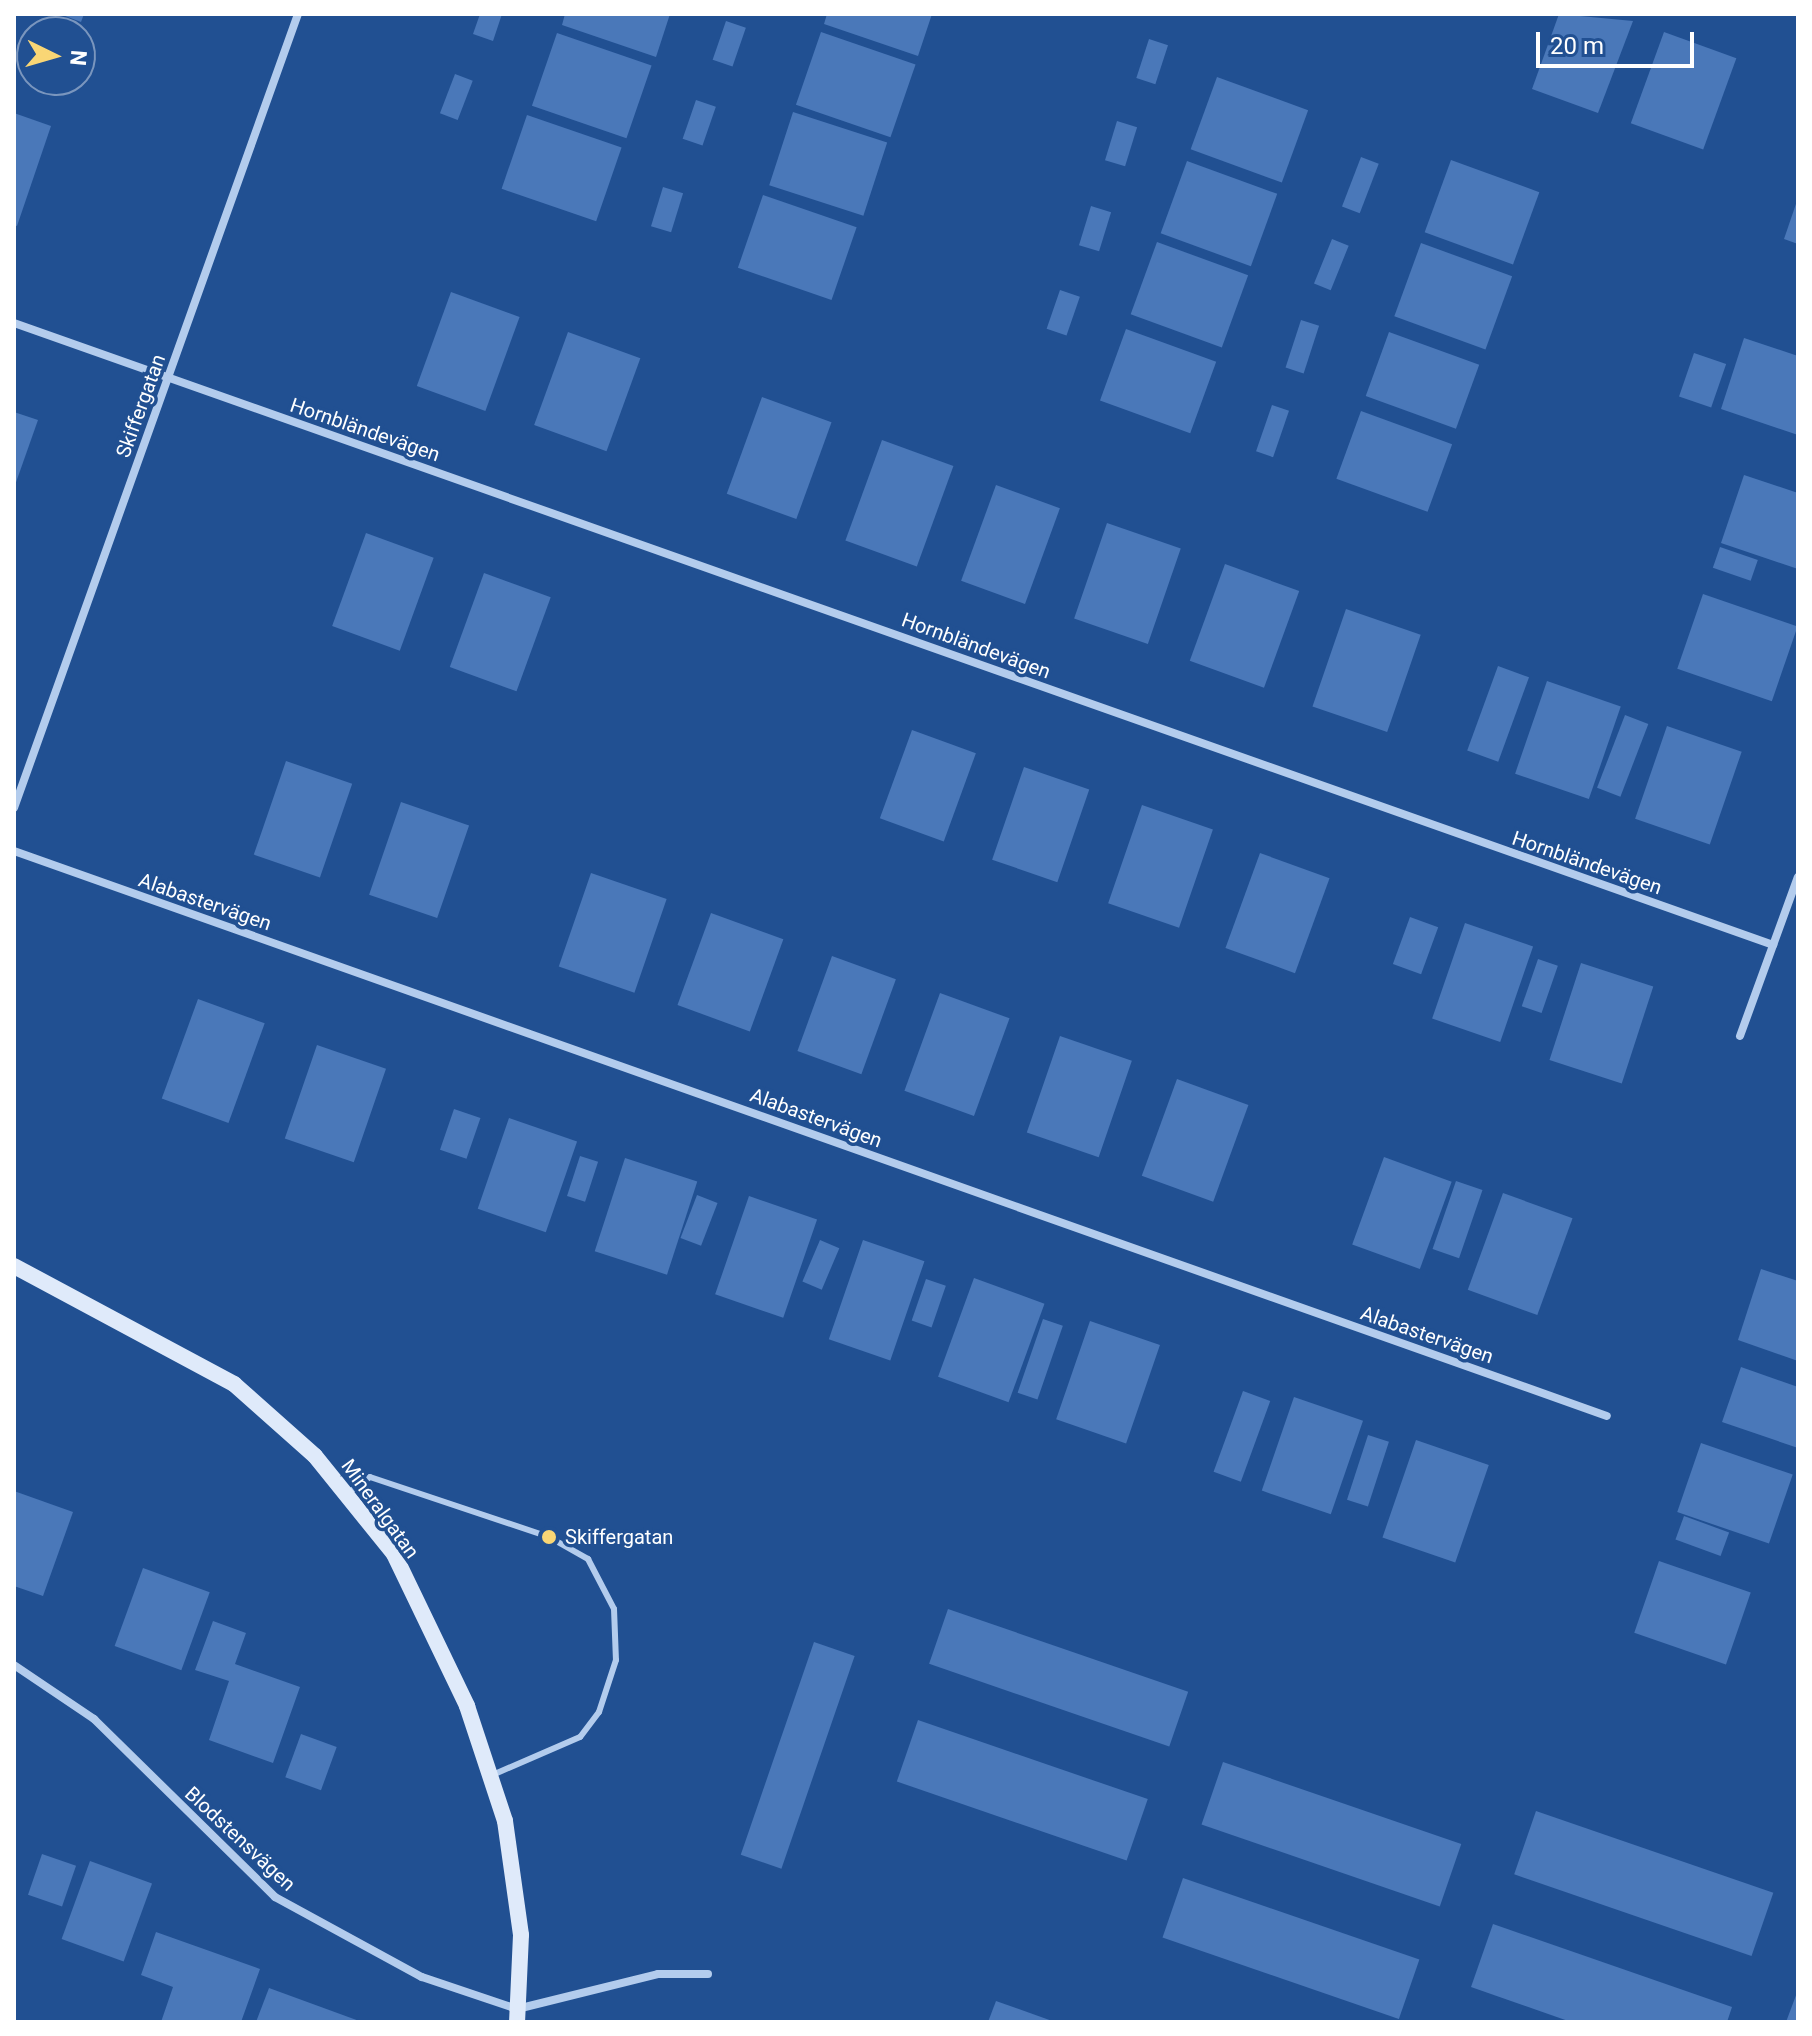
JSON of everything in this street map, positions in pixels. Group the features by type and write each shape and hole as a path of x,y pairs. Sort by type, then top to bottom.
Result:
{"street":[{"name":"Skiffergatan","path":"14,808 298,14"},
{"name":"Hornbländevägen","path":"14,323 1773,945"},
{"name":"Alabastervägen","path":"14,851 1607,1416"},
{"path":"1740,1036 1798,877"},
{"name":"Mineralgatan","path":"14,1266 234,1384 347,1493 394,1554 467,1706 490,1776 521,1935 517,2015"},
{"name":"Blodstensvägen","path":"14,1665 94,1719 275,1897 422,1977 517,2015"},
{"path":"517,2015 658,1974 708,1974"}],"lane":[{"path":"347,1493 370,1477 549,1537 588,1559 614,1609 616,1660 599,1712 580,1737 490,1776"}],"building":[{"path":"60,14 84,14 83,16"},
{"path":"480,14 502,14 493,41 473,34"},
{"path":"565,14 670,14 656,57 562,25"},
{"path":"827,14 932,14 918,56 824,24"},
{"path":"1559,14 1633,21 1598,113 1532,89"},
{"path":"726,21 746,28 733,67 713,60"},
{"path":"821,32 916,65 890,137 796,105"},
{"path":"1664,32 1736,58 1703,149 1631,123"},
{"path":"557,33 652,66 626,138 532,106"},
{"path":"1149,39 1168,45 1155,84 1136,78"},
{"path":"455,74 473,81 458,120 440,113"},
{"path":"1217,77 1308,110 1282,183 1191,149"},
{"path":"696,100 716,107 703,146 683,139"},
{"path":"793,112 887,143 863,216 769,185"},
{"path":"14,113 51,126 17,226 14,225"},
{"path":"527,115 622,148 596,221 502,189"},
{"path":"1117,121 1137,127 1125,166 1105,160"},
{"path":"1361,157 1379,164 1360,213 1342,206"},
{"path":"1451,160 1539,192 1513,265 1425,232"},
{"path":"1187,161 1277,194 1251,266 1161,233"},
{"path":"663,187 683,193 671,232 651,226"},
{"path":"763,195 857,227 832,300 738,268"},
{"path":"1798,198 1798,244 1784,239"},
{"path":"1091,206 1111,212 1099,251 1079,245"},
{"path":"1332,239 1349,246 1331,290 1314,284"},
{"path":"1157,242 1248,275 1222,348 1131,314"},
{"path":"1421,243 1512,276 1485,349 1394,316"},
{"path":"1060,290 1080,297 1067,336 1047,329"},
{"path":"451,292 520,317 485,411 417,386"},
{"path":"1301,320 1319,326 1304,373 1286,368"},
{"path":"1126,329 1216,362 1190,433 1100,400"},
{"path":"568,332 640,358 606,451 534,425"},
{"path":"1389,332 1479,365 1456,429 1366,396"},
{"path":"1744,338 1798,356 1798,435 1721,409"},
{"path":"1694,353 1726,364 1711,408 1679,396"},
{"path":"762,397 832,422 796,519 727,494"},
{"path":"1272,405 1289,411 1273,457 1256,451"},
{"path":"1361,411 1452,444 1428,512 1336,479"},
{"path":"14,412 38,420 14,488"},
{"path":"882,440 953,466 917,567 845,541"},
{"path":"1744,475 1798,493 1798,569 1721,543"},
{"path":"996,485 1060,508 1025,604 961,581"},
{"path":"1107,523 1181,548 1148,644 1074,618"},
{"path":"366,533 434,558 400,651 332,626"},
{"path":"1720,547 1758,560 1751,581 1713,568"},
{"path":"1225,564 1299,591 1264,688 1190,661"},
{"path":"484,573 551,597 517,691 450,667"},
{"path":"1703,594 1798,627 1772,701 1677,669"},
{"path":"1346,609 1421,635 1387,732 1312,706"},
{"path":"1498,666 1529,677 1498,762 1467,751"},
{"path":"1547,681 1621,706 1589,799 1515,774"},
{"path":"1625,715 1648,724 1620,797 1597,788"},
{"path":"1667,726 1742,752 1710,844 1635,819"},
{"path":"912,730 976,753 944,842 880,818"},
{"path":"286,761 352,784 320,877 254,855"},
{"path":"1024,767 1089,789 1057,882 992,860"},
{"path":"401,802 469,825 437,918 369,895"},
{"path":"1142,805 1213,829 1179,928 1108,903"},
{"path":"1260,853 1330,878 1295,973 1225,948"},
{"path":"591,873 667,899 634,993 559,967"},
{"path":"711,913 783,939 750,1031 677,1005"},
{"path":"1410,917 1438,927 1421,974 1393,964"},
{"path":"1465,923 1533,946 1500,1042 1432,1018"},
{"path":"832,956 896,979 861,1074 797,1051"},
{"path":"1538,959 1558,966 1542,1013 1522,1006"},
{"path":"1581,963 1653,986 1622,1083 1549,1060"},
{"path":"940,993 1010,1018 974,1116 904,1091"},
{"path":"198,999 265,1023 228,1123 162,1099"},
{"path":"1060,1036 1132,1061 1099,1157 1027,1132"},
{"path":"317,1045 386,1069 354,1162 285,1139"},
{"path":"1177,1079 1248,1105 1213,1202 1142,1176"},
{"path":"454,1109 480,1118 466,1159 440,1150"},
{"path":"509,1118 577,1141 546,1232 478,1209"},
{"path":"580,1156 598,1162 585,1202 567,1196"},
{"path":"1384,1157 1452,1182 1420,1269 1352,1244"},
{"path":"625,1158 697,1181 667,1275 595,1251"},
{"path":"1456,1181 1482,1190 1459,1258 1433,1249"},
{"path":"1503,1193 1573,1218 1537,1315 1468,1290"},
{"path":"697,1195 718,1203 701,1246 681,1238"},
{"path":"749,1196 817,1219 783,1318 715,1294"},
{"path":"820,1240 839,1248 822,1290 802,1281"},
{"path":"863,1240 924,1261 890,1360 829,1339"},
{"path":"1761,1269 1798,1281 1798,1361 1738,1340"},
{"path":"974,1278 1044,1304 1009,1402 938,1377"},
{"path":"926,1279 946,1286 932,1327 912,1321"},
{"path":"1043,1319 1063,1326 1037,1400 1018,1393"},
{"path":"1090,1321 1160,1345 1126,1443 1056,1419"},
{"path":"1741,1367 1798,1387 1798,1448 1722,1422"},
{"path":"1243,1391 1270,1401 1241,1482 1214,1472"},
{"path":"1294,1397 1363,1421 1331,1514 1262,1491"},
{"path":"1368,1435 1389,1442 1368,1506 1347,1500"},
{"path":"1416,1440 1489,1465 1455,1562 1382,1537"},
{"path":"1701,1443 1793,1475 1769,1544 1677,1512"},
{"path":"14,1491 73,1512 43,1596 14,1586"},
{"path":"1684,1516 1729,1532 1721,1556 1675,1539"},
{"path":"1659,1561 1751,1593 1726,1664 1634,1633"},
{"path":"143,1568 210,1592 181,1670 115,1646"},
{"path":"948,1609 1188,1692 1169,1747 929,1664"},
{"path":"213,1621 246,1633 235,1664 300,1687 273,1763 209,1740 229,1681 195,1670"},
{"path":"814,1642 855,1656 781,1869 741,1855"},
{"path":"918,1720 1148,1799 1127,1861 897,1781"},
{"path":"301,1734 337,1747 321,1790 285,1777"},
{"path":"1223,1762 1461,1844 1440,1906 1202,1824"},
{"path":"1536,1811 1773,1893 1752,1956 1514,1874"},
{"path":"42,1854 76,1866 62,1906 28,1895"},
{"path":"90,1861 152,1884 124,1962 62,1939"},
{"path":"1183,1878 1419,1959 1399,2019 1162,1938"},
{"path":"1493,1924 1732,2007 1727,2022 1571,2022 1471,1987"},
{"path":"156,1932 260,1969 241,2022 161,2022 173,1987 141,1975"},
{"path":"269,1988 362,2022 256,2022"},
{"path":"1798,1990 1798,2022 1786,2022"},
{"path":"996,2001 1055,2022 988,2022"}],"place":[{"name":"Skiffergatan","path":"549,1537"}]}
